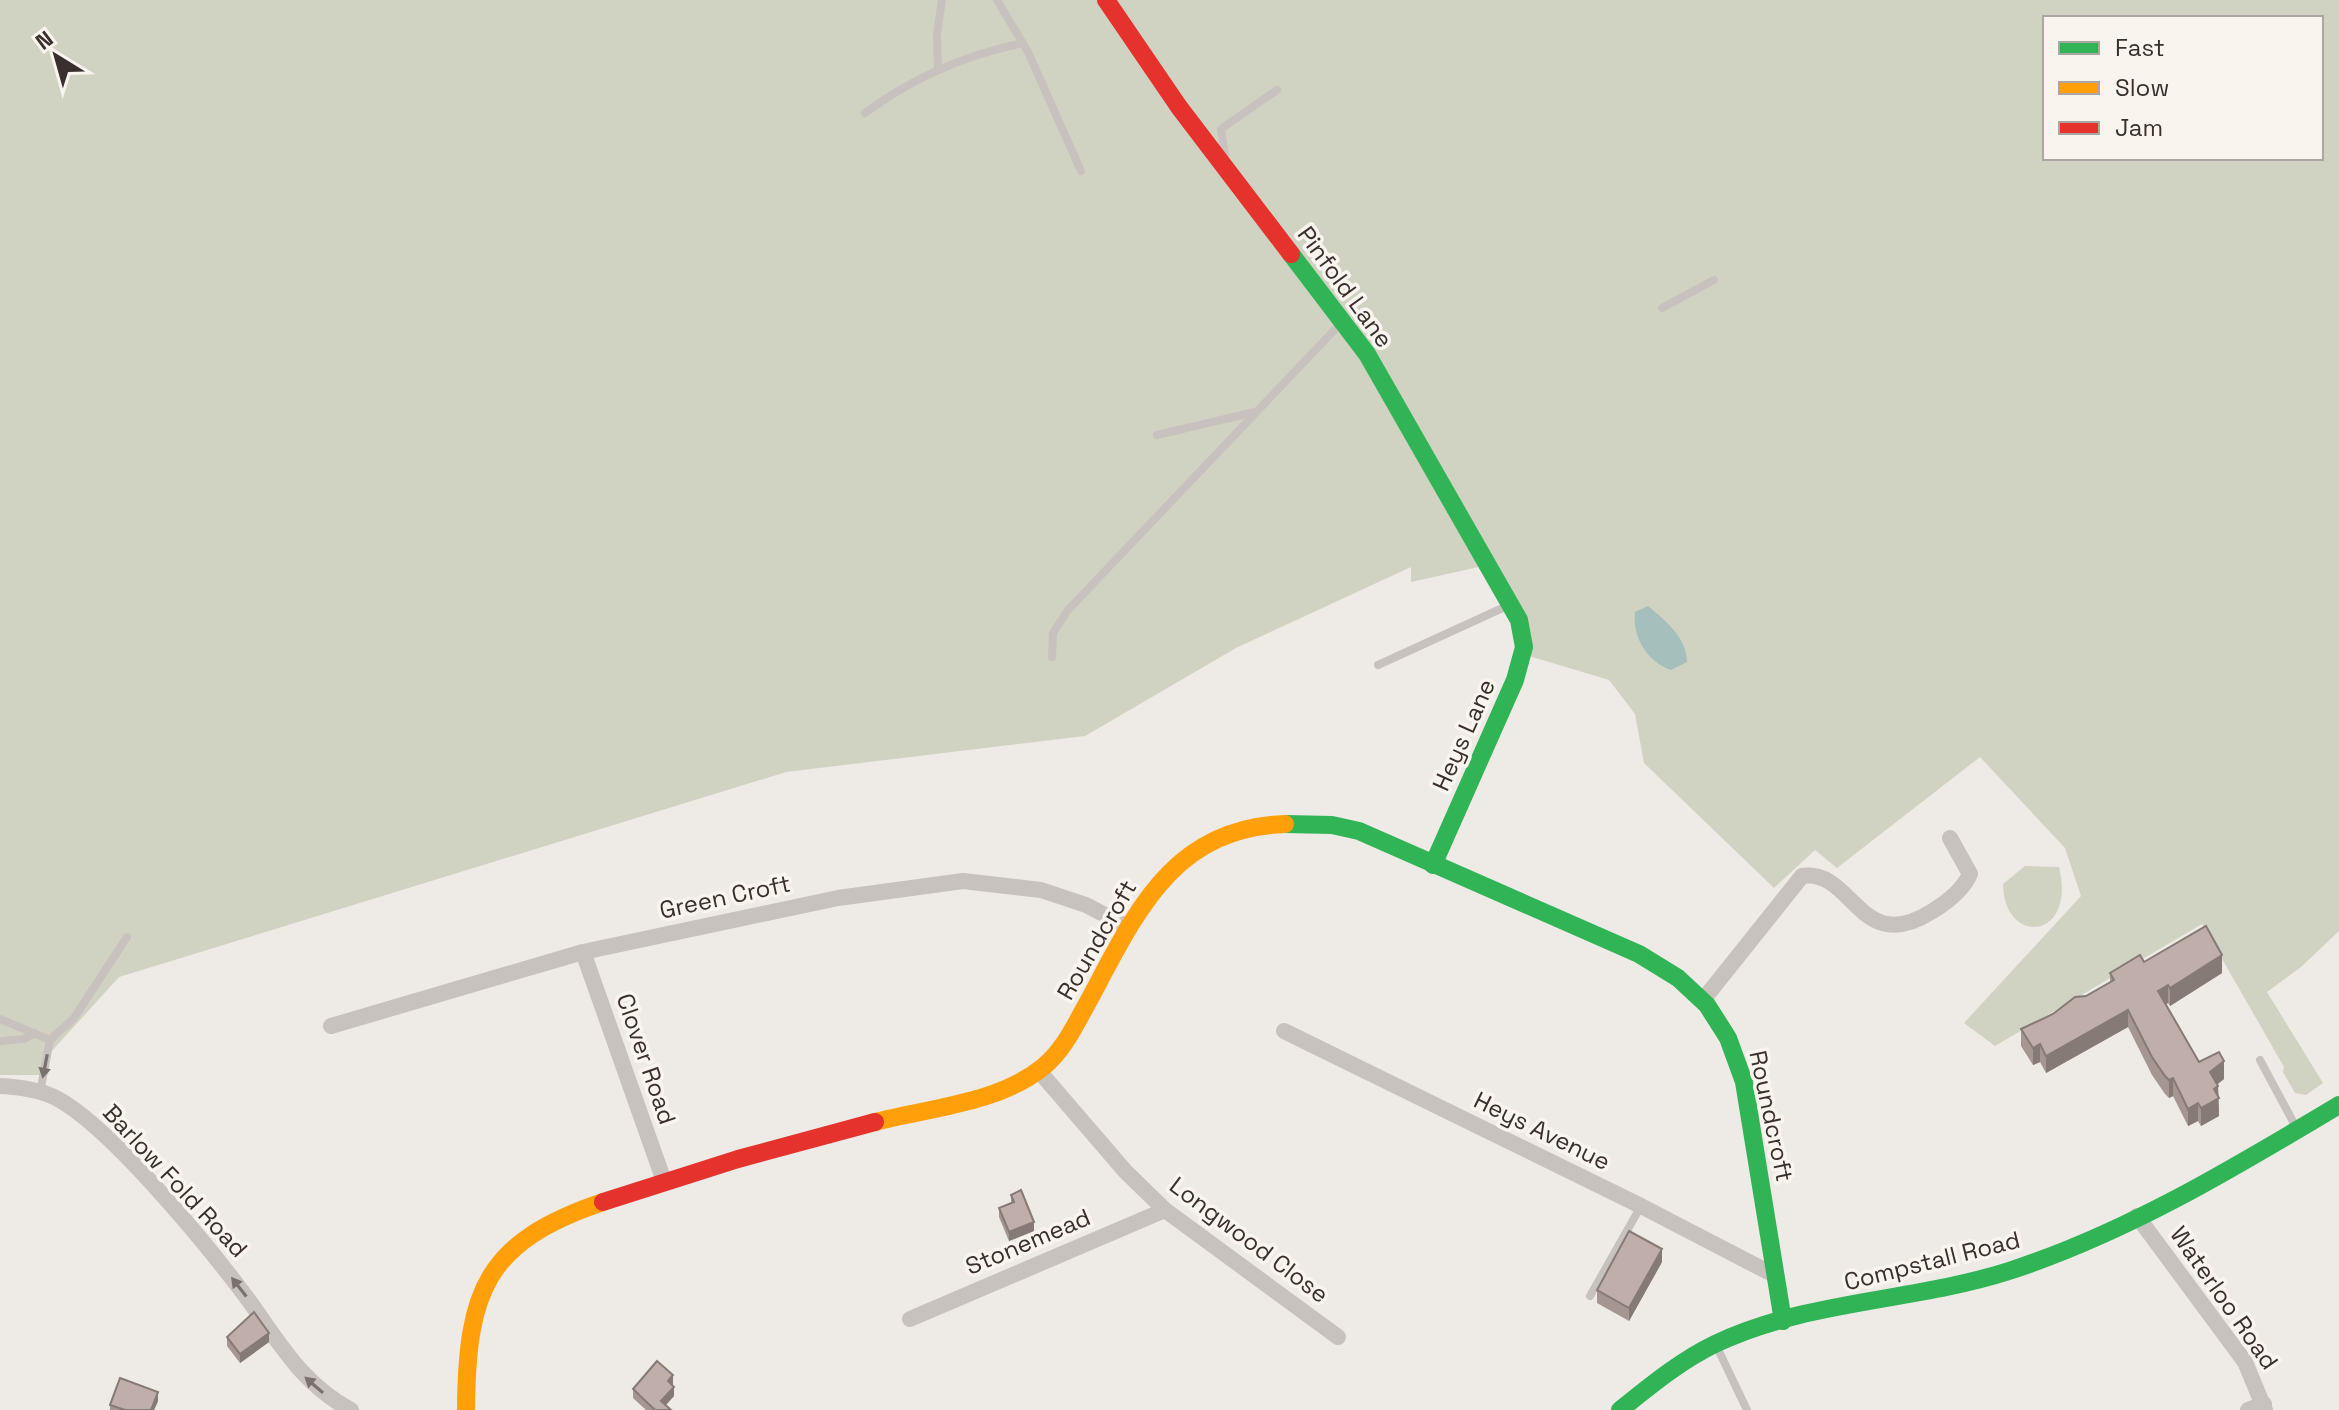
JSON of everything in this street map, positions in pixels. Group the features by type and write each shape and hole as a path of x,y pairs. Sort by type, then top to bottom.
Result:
{"street":[{"name":"Pinfold Lane","path":"1106,0 1222,164 1367,354 1515,612"},
{"name":"Heys Lane","path":"1433,865 1515,680 1524,647 1515,612"},
{"name":"Roundcroft","path":"466,1410 469,1356 480,1297 496,1265 518,1244 561,1217 664,1181 747,1154 986,1094 1039,1071 1067,1038 1154,888 1185,859 1221,837 1261,825 1301,822 1340,826 1639,954 1681,977 1719,1020 1734,1049 1744,1082 1783,1321"},
{"path":"1703,1000 1802,876 1820,877 1885,925 1910,925 1935,910 1957,892 1970,874 1950,838"},
{"name":"Green Croft","path":"331,1026 583,952 838,898 963,881 1041,890 1086,905 1130,928"},
{"name":"Clover Road","path":"583,952 664,1181"},
{"name":"Heys Avenue","path":"1284,1031 1641,1206 1776,1276"},
{"name":"Longwood Close","path":"1039,1071 1125,1171 1165,1210 1338,1337"},
{"name":"Barlow Fold Road","path":"0,1086 22,1087 78,1112 137,1171 242,1290 283,1351 324,1394 351,1410"},
{"name":"Compstall Road","path":"1620,1410 1670,1372 1716,1344 1783,1321 2008,1272 2137,1216 2339,1105"},
{"name":"Stonemead","path":"910,1319 1165,1210"},
{"name":"Waterloo Road","path":"2137,1216 2245,1362 2259,1408"}],"lane":[{"path":"938,70 937,34 942,0"},
{"path":"997,0 1023,43 1081,171"},
{"path":"865,113 898,89 938,70 988,50 1023,43"},
{"path":"1222,164 1225,157 1221,129 1277,90"},
{"path":"1662,308 1714,280"},
{"path":"1052,657 1057,623 1342,321"},
{"path":"1157,435 1256,412"},
{"path":"1378,665 1515,612"},
{"path":"40,1093 50,1040 74,1018 127,937"},
{"path":"0,1019 50,1040"},
{"path":"0,1041 24,1039 35,1033"},
{"path":"2260,1060 2298,1130"},
{"path":"1590,1296 1641,1206"},
{"path":"1716,1344 1747,1410"}],"green space":[{"path":"0,0 2339,0 2339,931 2301,967 2267,992 2323,1083 2306,1095 2295,1093 2283,1072 2284,1067 2202,924 1995,1046 1964,1023 2081,896 2065,848 1980,757 1837,868 1815,850 1774,888 1644,763 1635,714 1609,680 1529,656 1483,566 1411,582 1411,567 1236,648 1085,736 786,772 119,977 50,1053 48,1075 0,1075"},
{"path":"2025,866 2059,867 2062,891 2058,909 2049,921 2038,926 2026,926 2015,918 2006,904 2003,884"}],"water":[{"path":"1648,606 1679,637 1687,662 1671,670 1655,661 1643,648 1636,631 1635,612"}],"building":[{"path":"2206,926 2222,955 2170,988 2168,985 2158,991 2199,1062 2219,1052 2224,1061 2210,1072 2218,1086 2214,1089 2219,1098 2201,1108 2198,1103 2188,1109 2173,1078 2169,1080 2165,1076 2152,1057 2128,1010 2046,1056 2040,1044 2033,1048 2021,1029 2053,1014 2075,997 2086,996 2114,980 2110,973 2140,955 2144,962"},
{"path":"1021,1190 1034,1222 1009,1232 999,1208 1014,1202 1011,1195"},
{"path":"1629,1231 1662,1249 1629,1308 1597,1290"},
{"path":"254,1312 269,1333 240,1354 227,1337"},
{"path":"657,1361 673,1375 668,1381 674,1387 661,1401 671,1410 655,1410 633,1389"},
{"path":"120,1378 158,1392 151,1410 125,1410 110,1405"}],"traffic: fast":[{"path":"1291,254 1367,354 1519,620 1524,647 1515,680 1433,865"},
{"path":"1285,824 1332,825 1359,831 1639,954 1678,978 1707,1005 1728,1038 1744,1082 1783,1321"},
{"path":"1620,1410 1690,1358 1750,1330 1786,1318 1972,1281 2052,1256 2095,1238 2219,1175 2339,1105"}],"traffic: slow":[{"path":"875,1122 985,1097 1006,1089 1043,1067 1068,1037 1123,938 1161,882 1185,859 1213,841 1246,829 1285,824"},
{"path":"466,1410 471,1333 479,1302 491,1276 508,1254 532,1235 603,1202"}],"traffic: jam":[{"path":"1106,0 1179,107 1291,254"},
{"path":"603,1202 738,1159 875,1122"}]}
